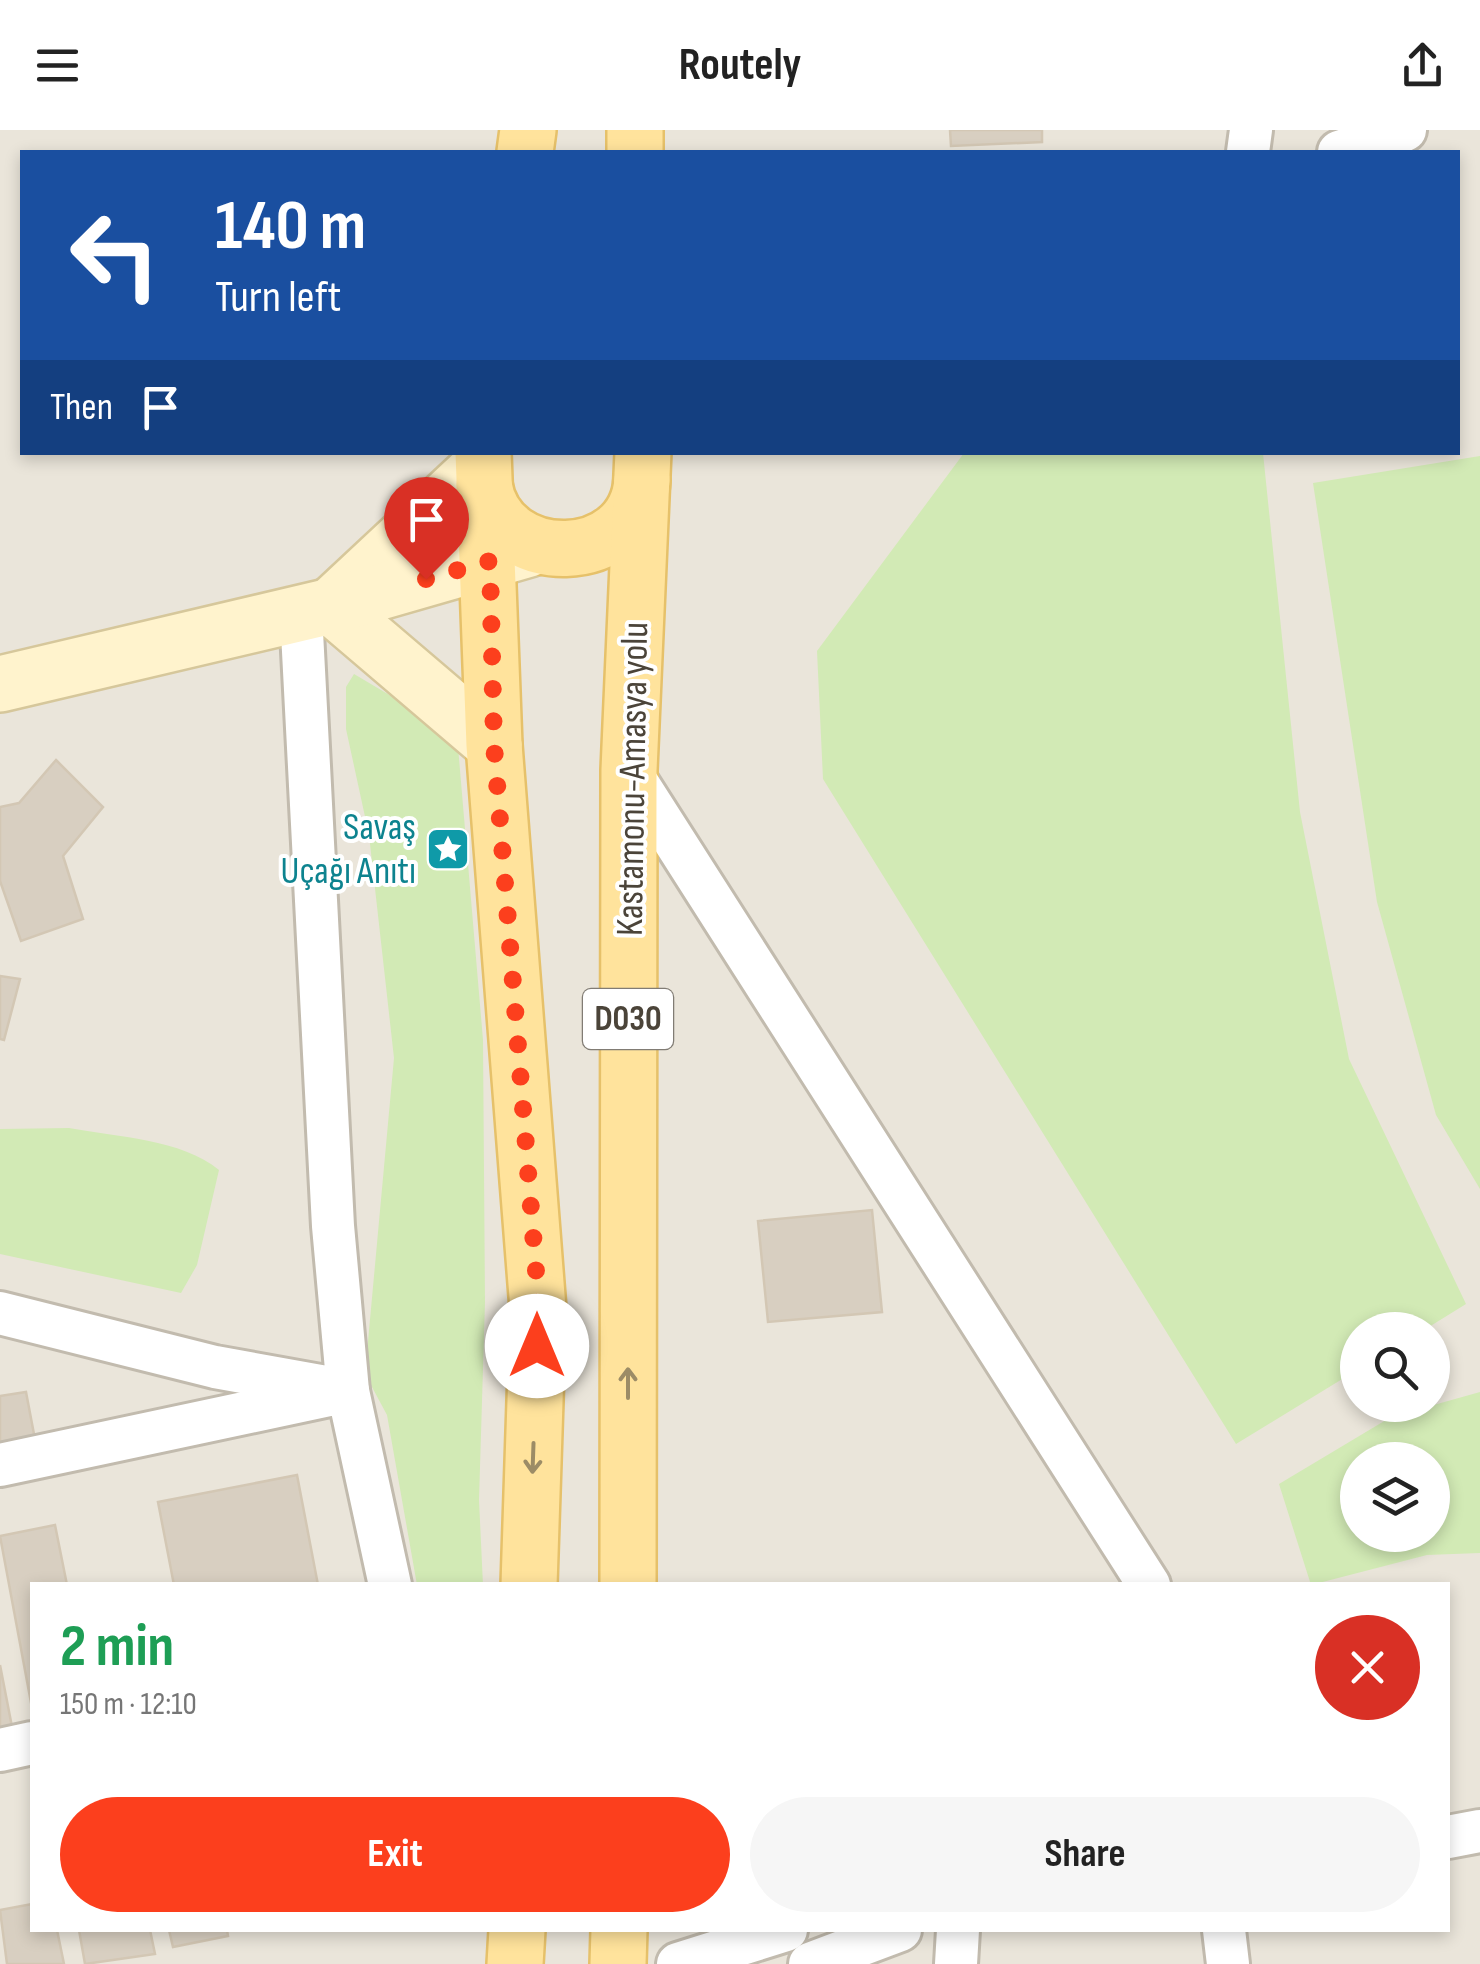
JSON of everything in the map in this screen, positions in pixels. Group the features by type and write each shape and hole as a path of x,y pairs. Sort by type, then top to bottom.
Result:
{"main road":[{"path":"514,554 589,547 613,534 631,514 642,490 649,455"},
{"name":"Kastamonu-Amasya yolu","path":"628,1582 628,770 649,455"},
{"path":"483,457 484,491 496,516 514,535 494,745 538,1309 529,1582"},
{"path":"516,1964 517,1932"},
{"path":"618,1964 619,1932"}],"street":[{"path":"1345,150 1404,130"},
{"path":"389,1582 348,1391 333,1226 316,610 483,457"},
{"path":"0,684 316,610 514,554"},
{"path":"316,610 494,745"},
{"path":"628,770 1147,1582"},
{"path":"0,1314 216,1367 348,1391"},
{"path":"0,1465 348,1391"},
{"path":"0,1750 30,1743"},
{"path":"1450,1836 1480,1831"},
{"path":"678,1964 780,1932"},
{"path":"810,1964 895,1932"},
{"path":"885,1964 927,1932"},
{"path":"956,1964 958,1932"},
{"path":"1224,1932 1228,1964"}],"shaded area":[{"path":"0,130 1480,130 1480,1964 0,1964"}],"green space":[{"path":"963,455 1263,455 1300,812 1349,1059 1466,1304 1450,1314 1340,1312 1340,1380 1236,1444 823,779 817,651"},
{"path":"1480,456 1480,1189 1436,1115 1377,902 1313,483"},
{"path":"354,674 457,735 483,1040 485,1302 479,1500 483,1582 416,1582 387,1415 365,1374 394,1058 369,835 346,729 346,687"},
{"path":"69,1128 168,1145 219,1170 197,1265 181,1293 0,1254 0,1129"},
{"path":"1480,1392 1480,1553 1427,1555 1310,1582 1279,1484 1340,1448 1340,1552 1450,1552 1450,1442 1349,1442 1383,1422 1450,1422 1450,1400"}],"building":[{"path":"950,130 1042,130 1042,142 951,146"},
{"path":"56,760 103,807 63,856 83,919 21,941 0,881 0,807 19,803"},
{"path":"0,976 20,979 4,1040 0,1039"},
{"path":"872,1210 882,1312 768,1322 758,1221"},
{"path":"26,1392 37,1450 0,1457 0,1396"},
{"path":"297,1475 317,1582 173,1582 158,1502"},
{"path":"55,1525 66,1582 30,1582 30,1697 0,1536"},
{"path":"0,1665 13,1732 0,1734"},
{"path":"30,1904 30,1932 57,1932 64,1964 7,1964 0,1910"},
{"path":"79,1932 150,1932 155,1954 85,1964"},
{"path":"169,1932 227,1932 228,1936 173,1947"}],"place":[{"name":"Savaş Uçağı Anıtı","path":"448,849"}],"route":[{"path":"426,579 490,561 494,745 536,1271 537,1346"}]}
